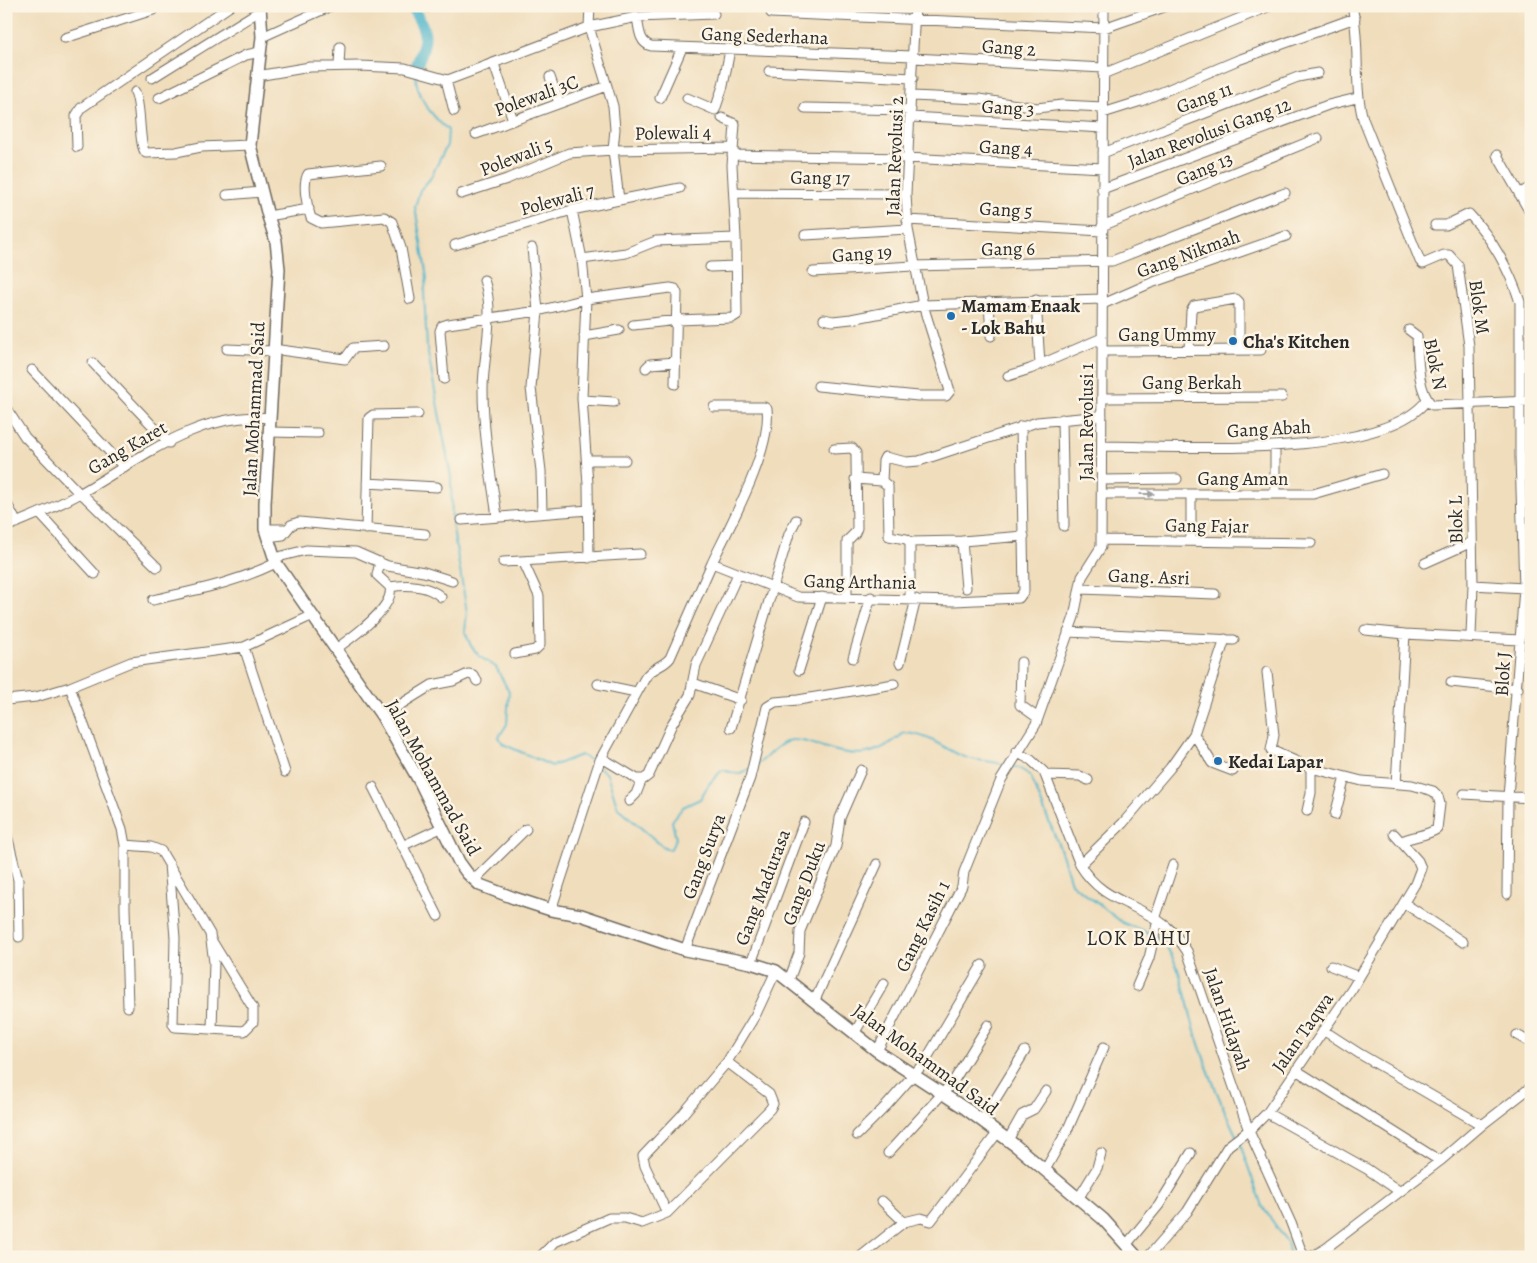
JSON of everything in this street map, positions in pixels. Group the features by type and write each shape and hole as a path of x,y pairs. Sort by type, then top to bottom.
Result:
{"street":[{"path":"64,38 154,10 157,6"},
{"path":"77,147 76,116 81,108 230,6"},
{"path":"262,37 331,6"},
{"name":"Polewali 7","path":"455,245 572,210 619,200 613,150 614,117 607,86 589,27 590,6"},
{"name":"Jalan Revolusi 2","path":"818,386 918,396 948,394 949,388 944,367 923,305 913,266 907,225 907,158 913,78 915,6"},
{"name":"Jalan Revolusi 1","path":"1015,754 1032,732 1038,718 1068,632 1081,589 1082,577 1096,558 1102,540 1104,6"},
{"path":"771,13 1104,28 1167,6"},
{"path":"1103,71 1270,6"},
{"path":"1352,6 1358,42 1357,98"},
{"path":"152,78 260,8"},
{"name":"Jalan Mohammad Said","path":"260,8 262,37 250,145 279,254 269,432 266,533 275,560 382,716 443,827 459,862 474,880 494,892 551,910 581,915 685,950 751,963 776,971 877,1051 998,1132 1103,1219 1137,1257"},
{"path":"257,76 310,67 339,66 405,68 446,80 494,64 589,27 637,17 714,14"},
{"name":"Gang Sederhana","path":"637,17 642,39 646,44 682,48 913,57"},
{"path":"912,96 978,99 1037,108 1062,105 1103,110 1141,101 1246,58 1355,18"},
{"path":"339,66 340,47"},
{"path":"660,98 682,48"},
{"path":"687,98 715,110 723,86 730,50"},
{"path":"159,98 240,58 260,52"},
{"name":"Gang 2","path":"913,57 1103,71"},
{"path":"494,64 513,120"},
{"path":"769,72 913,78"},
{"name":"Gang 11","path":"1103,154 1211,111 1225,108 1292,80 1318,73"},
{"path":"550,77 559,103"},
{"path":"446,80 454,111"},
{"name":"Polewali 3C","path":"476,134 607,86"},
{"path":"135,92 140,105 144,152 176,152 201,147 250,145"},
{"name":"Jalan Revolusi Gang 12","path":"1102,189 1328,105 1357,98"},
{"name":"Blok M","path":"1357,98 1363,119 1419,258 1423,264 1444,255 1449,255 1458,265 1469,346 1470,403"},
{"name":"Gang 3","path":"805,108 911,113 1103,128"},
{"path":"633,325 678,320 732,318 736,315 736,238 732,151 735,124 722,118"},
{"name":"Gang 13","path":"1102,229 1318,138"},
{"name":"Polewali 4","path":"613,150 732,151 907,158"},
{"name":"Polewali 5","path":"461,194 507,179 562,154 613,150"},
{"path":"1497,155 1531,214"},
{"name":"Gang 4","path":"907,158 1103,168"},
{"path":"380,166 308,174 306,183 309,209 312,218 321,223 384,217 392,222 401,248 410,299"},
{"path":"1519,194 1531,187"},
{"path":"619,200 680,188"},
{"path":"227,196 261,192"},
{"name":"Gang 17","path":"734,193 906,194"},
{"path":"1103,262 1131,254 1285,193"},
{"path":"268,216 309,209"},
{"path":"572,210 582,259 586,299 583,400 589,510 589,558"},
{"name":"Blok J","path":"1435,225 1446,225 1469,214 1491,243 1513,280 1520,302 1519,401 1524,588 1518,689 1508,797 1507,894"},
{"name":"Gang 5","path":"805,235 907,225 1102,229"},
{"name":"Gang Nikmah","path":"1103,301 1286,236"},
{"path":"582,259 626,253 656,241 736,238"},
{"path":"532,248 538,311 531,388 541,471 542,513"},
{"name":"Gang 6","path":"913,266 1103,262"},
{"path":"710,267 736,266"},
{"name":"Gang 19","path":"813,272 913,266"},
{"path":"484,280 488,294 484,409 497,516"},
{"path":"444,379 440,336 442,326 538,311 586,299 673,288 677,293 678,320 676,384"},
{"path":"1189,350 1191,311 1194,306 1236,299 1239,302 1239,350"},
{"path":"1036,300 1040,364"},
{"path":"824,319 833,321 851,320 923,305 1036,300 1103,301"},
{"path":"989,302 991,336"},
{"path":"584,336 619,330"},
{"name":"Blok N","path":"1409,330 1417,336 1422,381 1429,403"},
{"path":"1008,376 1030,369 1102,338"},
{"path":"228,349 273,350 345,360 353,348 384,346"},
{"name":"Gang Ummy","path":"1103,351 1261,350"},
{"path":"646,368 650,364 676,362"},
{"path":"93,363 169,443"},
{"path":"32,370 124,466"},
{"name":"Gang Berkah","path":"1102,398 1282,397"},
{"path":"583,400 614,402"},
{"path":"1429,403 1531,401"},
{"name":"Gang Abah","path":"1102,446 1275,447 1314,443 1393,425 1429,403"},
{"name":"Blok L","path":"1470,403 1473,586 1471,636"},
{"path":"551,910 601,759 636,692 653,668 665,664 670,658 756,470 768,420 767,409 764,407 714,407"},
{"path":"6,408 24,437 157,566"},
{"path":"366,529 370,416 418,414"},
{"path":"882,481 882,461 885,457 906,462 919,461 1021,426 1062,419 1102,416"},
{"name":"Gang Karet","path":"6,527 40,514 81,493 124,466 190,430 214,422 239,417 270,418"},
{"path":"1062,419 1064,526"},
{"name":"Gang Arthania","path":"712,563 798,597 847,596 954,601 1019,598 1024,591 1021,426"},
{"path":"269,432 318,433"},
{"path":"1275,447 1275,494"},
{"path":"834,449 852,448 856,459 857,528 848,540 847,596"},
{"path":"1520,456 1531,456"},
{"path":"587,460 625,460"},
{"name":"Gang Aman","path":"1103,494 1313,494 1382,474"},
{"path":"855,479 882,481 888,486 889,536 906,539 910,542 962,541 1024,536"},
{"path":"1102,480 1177,479"},
{"path":"367,483 437,487"},
{"path":"1191,494 1191,541"},
{"path":"6,502 17,523"},
{"path":"462,520 589,510"},
{"path":"40,514 94,574"},
{"path":"731,728 741,700 789,534 796,520"},
{"path":"266,533 287,529 297,522 424,534"},
{"name":"Gang Fajar","path":"1102,540 1311,543"},
{"path":"962,541 966,588"},
{"path":"900,663 913,599 910,542"},
{"path":"1425,562 1472,542"},
{"path":"153,600 217,587 246,577 275,560 306,550 356,552 399,569 436,575 452,581"},
{"path":"503,562 640,554"},
{"path":"515,654 535,650 540,645 539,596 523,561"},
{"path":"380,562 377,575 390,587 413,586 431,591 441,597"},
{"path":"629,801 636,794 642,779 649,775 672,724 687,702 696,666 738,574"},
{"path":"1473,586 1524,588"},
{"path":"336,649 362,630 380,612 390,595 390,587"},
{"name":"Gang. Asri","path":"1081,589 1215,594"},
{"path":"799,670 822,597"},
{"path":"853,658 871,597"},
{"path":"6,700 36,697 70,687 131,662 244,647 312,615"},
{"path":"1365,630 1520,640"},
{"path":"1068,632 1229,639 1194,734 1170,768 1129,816 1080,865"},
{"path":"1396,784 1405,634"},
{"path":"244,647 285,772"},
{"path":"1021,662 1020,705 1038,718"},
{"path":"1266,672 1274,735 1270,750 1311,768 1325,769 1345,777 1423,787 1433,791 1438,796 1440,804 1437,829 1430,834 1411,837 1402,841 1394,834"},
{"path":"382,716 432,685 453,681 468,674 473,675 477,681"},
{"path":"1451,682 1518,689"},
{"path":"693,683 741,700"},
{"path":"598,684 636,692"},
{"name":"Gang Surya","path":"685,950 752,771 767,707 771,703 894,684"},
{"path":"70,687 122,829 125,845 128,1007"},
{"path":"1194,734 1212,763 1233,771"},
{"name":"Jalan Hidayah","path":"1015,754 1031,760 1045,775 1080,865 1087,876 1105,894 1155,926 1170,928 1187,951 1246,1132 1291,1223 1303,1255"},
{"name":"Gang Kasih 1","path":"877,1051 962,886 964,872 1001,780 1015,754"},
{"path":"601,759 642,779"},
{"path":"1307,811 1312,793 1311,768"},
{"name":"Gang Duku","path":"789,980 799,953 800,930 836,846 840,818 861,770"},
{"path":"1045,775 1080,776 1088,780"},
{"path":"1335,815 1345,777"},
{"path":"373,787 438,916"},
{"path":"1464,794 1531,798"},
{"name":"Gang Madurasa","path":"751,963 804,822"},
{"path":"402,846 443,827"},
{"path":"474,880 526,829"},
{"path":"6,831 18,880 19,936"},
{"name":"Jalan Taqwa","path":"1148,1257 1187,1212 1218,1160 1233,1142 1267,1113 1359,977 1404,903 1421,868 1402,841"},
{"path":"125,845 158,849 169,864 191,900 212,941 245,992 254,1012 253,1022 244,1031 175,1027 173,1024 175,938 169,864"},
{"path":"815,1000 877,864"},
{"path":"1137,986 1149,958 1155,926 1173,865"},
{"path":"1404,903 1463,942"},
{"path":"212,941 212,1029"},
{"path":"857,1135 914,1074 937,1043 982,965"},
{"path":"1332,966 1359,977"},
{"path":"667,1213 645,1166 643,1156 682,1115 727,1062 756,1014 776,971"},
{"path":"855,1032 884,983"},
{"path":"888,1153 953,1082 988,1026"},
{"path":"1323,1030 1360,1054 1482,1125"},
{"path":"1517,1035 1531,1043"},
{"path":"1045,1170 1070,1125 1104,1047"},
{"path":"982,1121 1025,1051"},
{"path":"540,1257 555,1242 609,1218 625,1218 642,1223 667,1213 770,1109 773,1104 768,1094 727,1062"},
{"path":"1296,1070 1440,1161"},
{"path":"1303,1255 1313,1256 1325,1249 1440,1161 1531,1087"},
{"path":"1008,1140 1022,1115 1034,1109 1046,1091"},
{"path":"1267,1113 1359,1164 1399,1191"},
{"path":"860,1257 904,1222 921,1218 931,1221 998,1132"},
{"path":"1078,1199 1097,1168 1101,1153"},
{"path":"1127,1244 1159,1205 1191,1153"},
{"path":"882,1201 904,1222"}],"waterway":[{"path":"411,6 421,22 424,34 423,47 417,65"},
{"path":"416,75 419,91 426,106 448,130 447,145 430,179 420,190 415,207 427,278 424,292 427,348 451,477 452,523 467,612 465,632 471,646 480,657 496,667 509,692 507,724 499,737 503,744 552,766 581,755 595,763"},
{"path":"758,764 787,741 803,741 835,751 857,754 875,751 884,747 904,733 925,737 968,758 995,762 1007,766"},
{"path":"1012,767 1017,767 1030,775 1061,851 1071,883 1123,923 1152,934"},
{"path":"600,768 607,774 618,808 662,846 670,850 676,839 672,821 683,807 700,799 709,784 722,770 738,774 749,769"},
{"path":"1157,936 1173,957 1183,984 1201,1050 1220,1100 1237,1137"},
{"path":"1239,1141 1262,1206 1287,1242 1290,1257"}],"place":[{"name":"Mamam Enaak - Lok Bahu","path":"951,316"},
{"name":"Cha's Kitchen","path":"1233,341"},
{"name":"Kedai Lapar","path":"1218,761"}],"district":[{"name":"LOK BAHU","path":"1139,938"}]}
